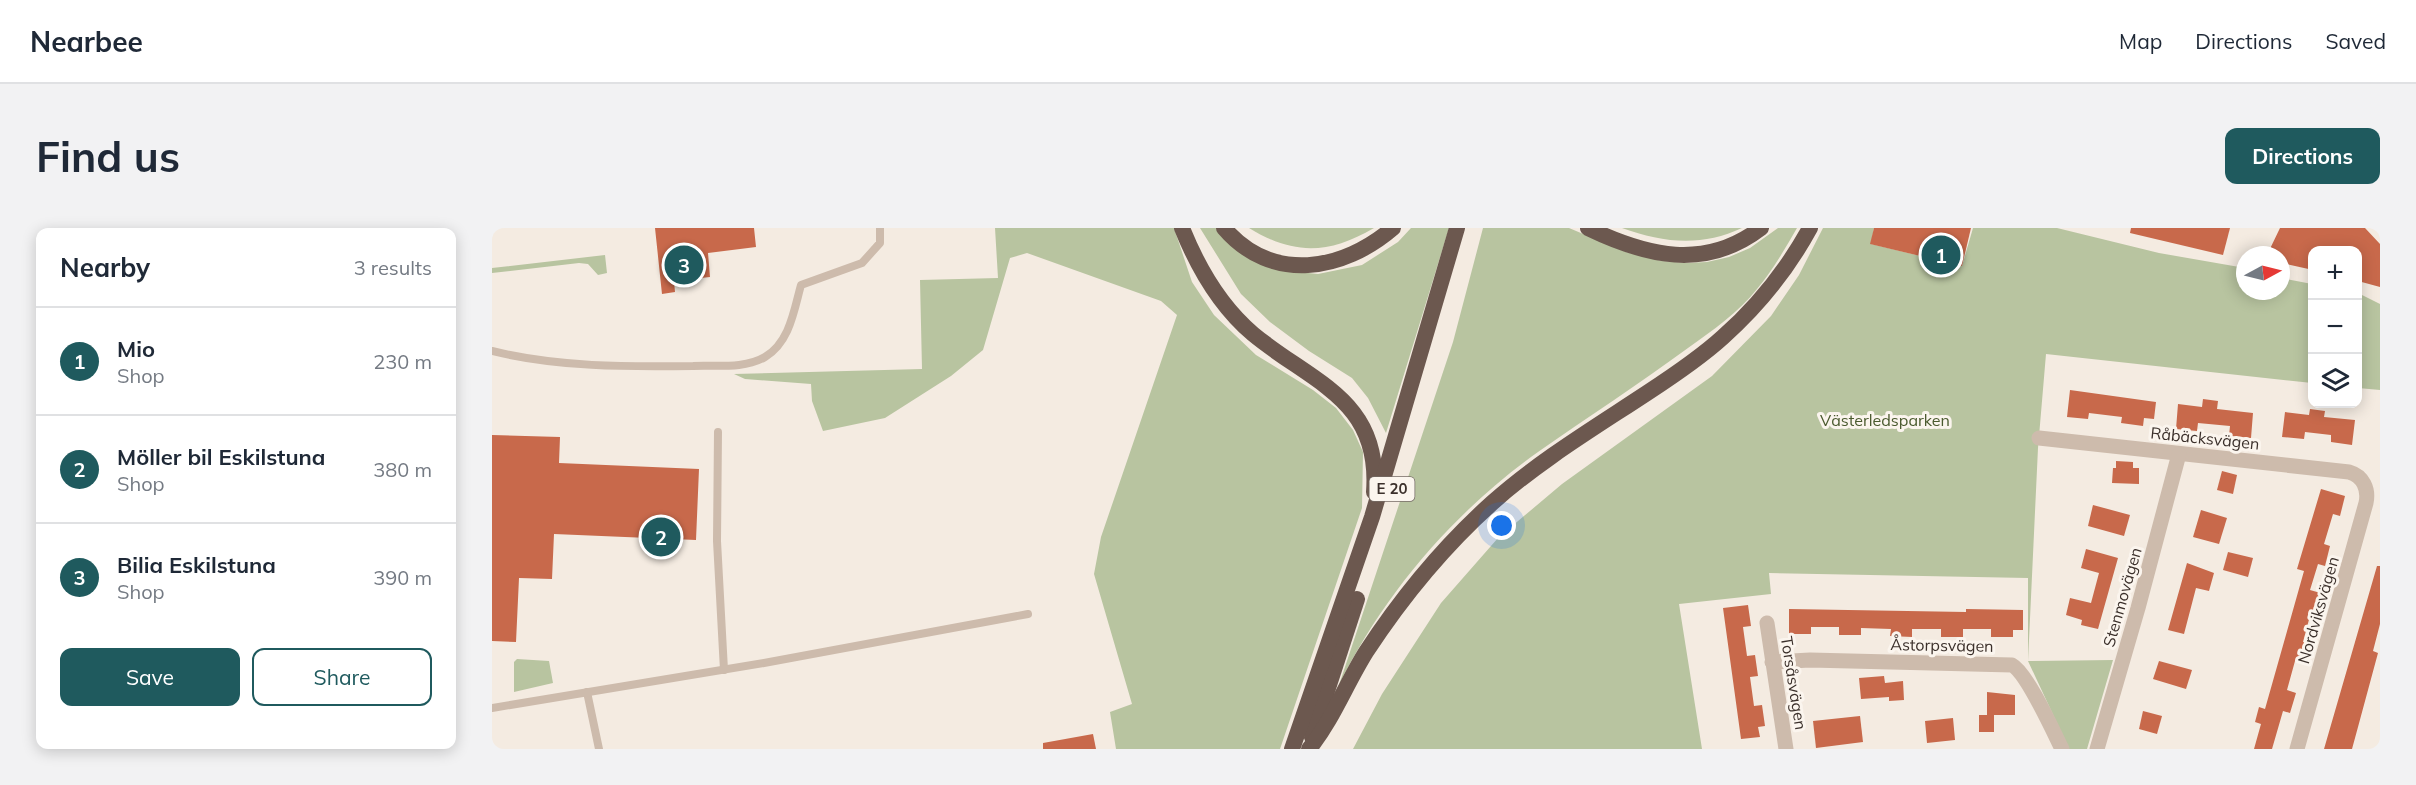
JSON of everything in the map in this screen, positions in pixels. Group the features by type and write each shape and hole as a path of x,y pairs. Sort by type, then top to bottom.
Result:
{"highway":[{"name":"E 20","path":"1182,228 1208,282 1227,308 1252,333 1336,393 1357,418 1365,432 1374,460 1372,517"},
{"path":"1224,228 1245,246 1268,259 1303,266 1321,265 1344,259 1375,244 1394,228"},
{"name":"E 20","path":"1292,749 1372,517 1409,399 1457,228"},
{"name":"E 20","path":"1309,749 1417,407 1469,228"},
{"path":"1588,228 1641,249 1684,255 1726,249 1761,228"},
{"name":"E 20","path":"1309,749 1324,730 1366,652 1414,585 1446,547 1493,502 1550,458 1666,381 1722,338 1767,294 1792,260 1810,228"}],"street":[{"name":"Råbäcksvägen","path":"2039,438 2349,472 2356,474 2363,482"},
{"name":"Stenmovägen","path":"2097,749 2139,608 2179,454"},
{"name":"Nordviksvägen","path":"2297,749 2367,503 2367,492 2363,482"},
{"name":"Torsåsvägen","path":"1767,623 1786,749"},
{"name":"Åstorpsvägen","path":"1772,662 1810,660 2012,665 2019,668 2062,749"}],"lane":[{"path":"492,351 520,358 577,364 678,366 751,363 765,357 779,346 788,331 801,285 862,263 880,243 880,228"},
{"path":"718,432 717,541 724,670"},
{"path":"492,708 724,670 1028,614"},
{"path":"587,692 600,749"}],"green space":[{"path":"995,228 1174,228 1192,282 1214,315 1256,355 1313,390 1336,408 1353,430 1363,452 1362,508 1280,749 1116,749 1110,712 1132,704 1094,574 1101,537 1177,315 1161,301 1027,253 1010,258 983,350 951,376 885,418 823,431 812,401 811,384 745,379 734,374 922,369 920,280 998,278"},
{"path":"1200,228 1217,228 1299,272 1318,274 1362,265 1398,242 1411,228 1449,228 1386,433 1368,398 1352,378 1309,351 1270,322 1241,294"},
{"path":"1249,228 1374,228 1341,243 1311,248 1281,243"},
{"path":"1483,228 1569,228 1626,252 1662,261 1686,263 1707,262 1729,257 1750,248 1778,228 1797,228 1763,282 1734,313 1670,361 1507,475 1450,527 1424,556 1377,618 1339,685 1453,342"},
{"path":"1622,228 1742,228 1712,238 1682,241 1652,237"},
{"name":"Västerledsparken","path":"1823,228 1874,228 1871,244 1962,266 1973,228 2057,228 2159,253 2236,266 2236,300 2290,300 2290,280 2308,283 2308,383 2046,354 2038,448 2028,661 2028,578 1769,573 1771,594 1679,604 1702,749 1353,749 1382,694 1441,603 1498,538 1562,484 1712,376 1771,316 1799,275"},
{"path":"605,255 607,273 598,275 588,264 579,263 492,273 492,268"},
{"path":"2362,295 2380,304 2380,390 2362,388"},
{"path":"517,659 549,661 553,683 514,692 514,662"},
{"path":"2113,660 2087,749 2069,749 2028,661"}],"building":[{"path":"655,228 754,228 756,247 708,253 710,277 674,281 675,292 662,294"},
{"path":"1874,228 1971,228 1962,266 1870,244"},
{"path":"2131,228 2230,228 2223,255 2130,233"},
{"path":"2280,228 2365,228 2380,244 2380,287 2362,282 2362,246 2308,246 2308,269 2290,265 2290,246 2271,246"},
{"path":"2070,390 2156,402 2154,419 2144,418 2143,426 2121,423 2122,417 2089,413 2088,419 2067,417"},
{"path":"2203,399 2218,401 2217,409 2253,413 2251,438 2229,436 2230,426 2198,423 2197,431 2176,429 2178,404 2202,407"},
{"path":"2310,409 2325,411 2324,417 2355,420 2352,445 2331,442 2331,435 2305,432 2304,439 2282,437 2285,412 2309,415"},
{"path":"492,435 560,437 559,463 699,469 696,540 554,534 552,579 519,578 516,642 492,641"},
{"path":"2116,461 2133,462 2133,468 2139,468 2139,484 2112,483"},
{"path":"2222,471 2237,475 2233,494 2217,490"},
{"path":"2321,489 2345,496 2340,516 2333,514 2324,544 2330,546 2325,566 2318,564 2310,590 2324,594 2319,614 2311,612 2303,642 2309,644 2304,664 2295,661 2287,690 2296,693 2290,713 2283,711 2272,749 2254,749 2261,724 2255,722 2259,707 2265,709 2304,571 2297,569"},
{"path":"2093,505 2130,515 2124,536 2088,526"},
{"path":"2201,510 2227,518 2219,544 2193,537"},
{"path":"2086,549 2118,558 2098,629 2081,625 2082,620 2066,615 2070,598 2091,603 2099,573 2081,568"},
{"path":"2228,552 2253,558 2248,577 2223,570"},
{"path":"2187,563 2214,573 2209,591 2196,588 2184,634 2168,630"},
{"path":"2377,566 2380,566 2380,624 2373,651 2378,653 2352,749 2324,749"},
{"path":"1748,605 1751,626 1743,627 1747,656 1755,655 1758,676 1750,677 1754,706 1762,705 1765,726 1758,727 1760,737 1741,739 1723,608"},
{"path":"1789,609 1966,612 1966,609 2023,610 2023,630 2013,630 2013,637 1991,637 1991,629 1963,629 1963,637 1941,637 1941,629 1912,629 1912,637 1890,636 1891,629 1861,628 1861,635 1839,635 1839,627 1811,627 1811,634 1789,634"},
{"path":"2159,661 2192,670 2186,689 2153,679"},
{"path":"1884,676 1885,683 1903,681 1904,700 1889,701 1889,697 1861,699 1859,678"},
{"path":"1987,692 2015,695 2015,715 1987,715"},
{"path":"2143,711 2162,716 2157,734 2139,729"},
{"path":"1979,715 1994,715 1994,732 1979,732"},
{"path":"1860,716 1863,742 1816,748 1813,721"},
{"path":"1953,718 1955,740 1927,743 1925,721"},
{"path":"1093,734 1096,749 1043,749 1043,743"}],"place":[{"name":"Mio","path":"1941,255"},
{"name":"Bilia Eskilstuna","path":"684,265"},
{"name":"Möller bil Eskilstuna","path":"661,537"}]}
